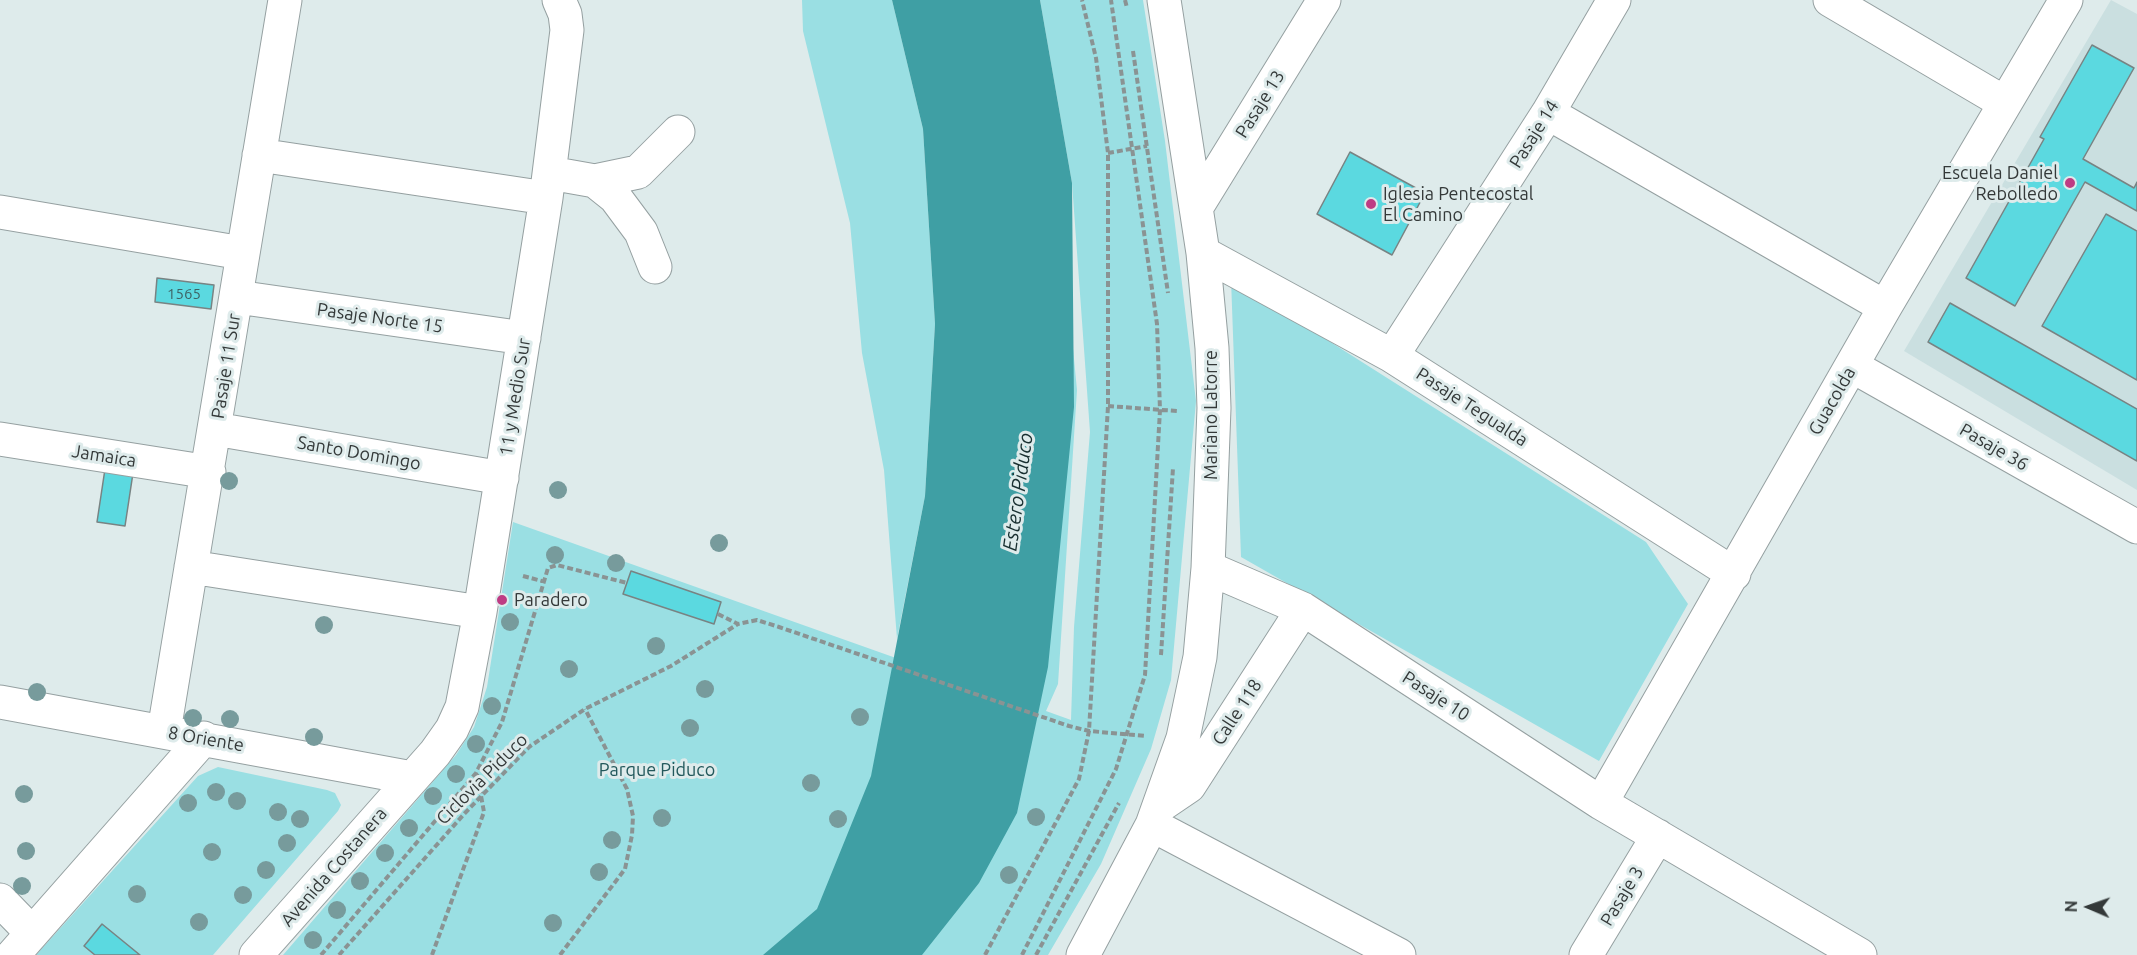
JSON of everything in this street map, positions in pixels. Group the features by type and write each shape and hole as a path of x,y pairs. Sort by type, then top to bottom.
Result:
{"street":[{"name":"Pasaje 11 Sur","path":"164,731 209,472 242,253 285,0"},
{"name":"11 y Medio Sur","path":"412,778 452,729 462,706 480,612 548,186 567,30 559,0"},
{"name":"Mariano Latorre","path":"1156,815 1183,738 1200,657 1208,568 1214,408 1212,348 1203,253 1164,0"},
{"name":"Pasaje 13","path":"1196,208 1324,0"},
{"name":"Pasaje 14","path":"1392,356 1548,113 1614,0"},
{"path":"1830,0 2005,103"},
{"name":"Guacolda","path":"1601,803 1885,307 2066,0"},
{"path":"1548,113 1885,307"},
{"path":"259,155 548,186 595,181 638,172 678,132"},
{"path":"595,181 628,212 641,232 655,267"},
{"path":"0,212 242,253"},
{"name":"Pasaje Tegualda","path":"1203,253 1392,356 1734,574"},
{"name":"Pasaje Norte 15","path":"237,297 524,338"},
{"name":"Pasaje 36","path":"1852,366 2137,527"},
{"name":"Santo Domingo","path":"215,429 502,478"},
{"name":"Jamaica","path":"0,440 209,472"},
{"path":"191,567 480,612"},
{"name":"Pasaje 10","path":"1208,568 1303,609 1601,803 1860,955"},
{"name":"Calle 118","path":"1083,955 1156,815 1190,786 1303,609"},
{"name":"8 Oriente","path":"0,702 412,778"},
{"path":"0,900 22,944 204,738"},
{"name":"Avenida Costanera","path":"256,955 412,778"},
{"path":"1156,815 1399,955"},
{"name":"Pasaje 3","path":"1586,955 1658,836"}],"path":[{"path":"985,955 1079,779 1089,731 1108,406 1108,153 1096,58 1082,0"},
{"path":"1022,955 1116,769 1129,735 1145,675 1160,410 1157,324 1111,0"},
{"path":"1125,0 1127,11"},
{"path":"1132,45 1169,299"},
{"path":"1108,153 1147,146"},
{"path":"1176,400 1176,423"},
{"path":"1108,406 1177,411"},
{"path":"1161,664 1174,457"},
{"path":"542,581 548,568 557,565 627,583"},
{"path":"718,614 738,624 758,620 1069,726 1089,731 1183,738"},
{"name":"Ciclovia Piduco","path":"339,955 529,747 585,709 670,666 738,624"},
{"path":"560,955 625,869 632,835 633,816 627,789 585,709"},
{"path":"1142,746 1148,726"},
{"path":"432,955 484,812 476,773"},
{"path":"1036,955 1124,795"}],"shaded area":[{"name":"Escuela Daniel Rebolledo","path":"2111,0 2137,14 2137,490 1904,351"}],"green space":[{"path":"802,0 892,0 923,129 935,324 925,496 897,639 884,470 862,353 850,223 803,31"},
{"name":"Parque Piduco","path":"1040,0 1143,0 1165,141 1196,401 1171,680 1151,749 1101,864 1048,955 283,955 456,755 474,727 487,687 513,522 941,674 1051,120 1077,390 1058,684 1046,711 1071,720 1074,627 1090,432 1072,183"},
{"path":"1231,279 1646,542 1688,604 1599,761 1241,557"},
{"path":"218,767 327,790 335,793 341,805 213,955 36,955 198,776"}],"water":[{"name":"Estero Piduco","path":"892,0 1040,0 1072,183 1074,407 1048,667 1017,813 979,883 922,955 763,955 817,909 871,776 925,496 935,324 923,129"}],"building":[{"path":"2092,45 2134,68 2083,159 2134,188 2137,182 2137,211 2085,182 2015,306 1966,278 2044,139 2040,137"},
{"name":"Iglesia Pentecostal El Camino","path":"1350,152 1425,193 1392,255 1317,214"},
{"path":"2106,214 2137,231 2137,380 2042,326"},
{"path":"157,278 214,285 211,309 155,302"},
{"path":"1950,303 2137,409 2137,461 1928,342"},
{"path":"105,469 133,473 125,526 97,522"},
{"path":"631,571 721,602 714,624 623,594"},
{"path":"102,924 140,955 95,955 84,946"}],"place":[{"name":"Escuela Daniel Rebolledo","path":"2070,183"},
{"name":"Iglesia Pentecostal El Camino","path":"1371,204"},
{"name":"Paradero","path":"502,600"}]}
